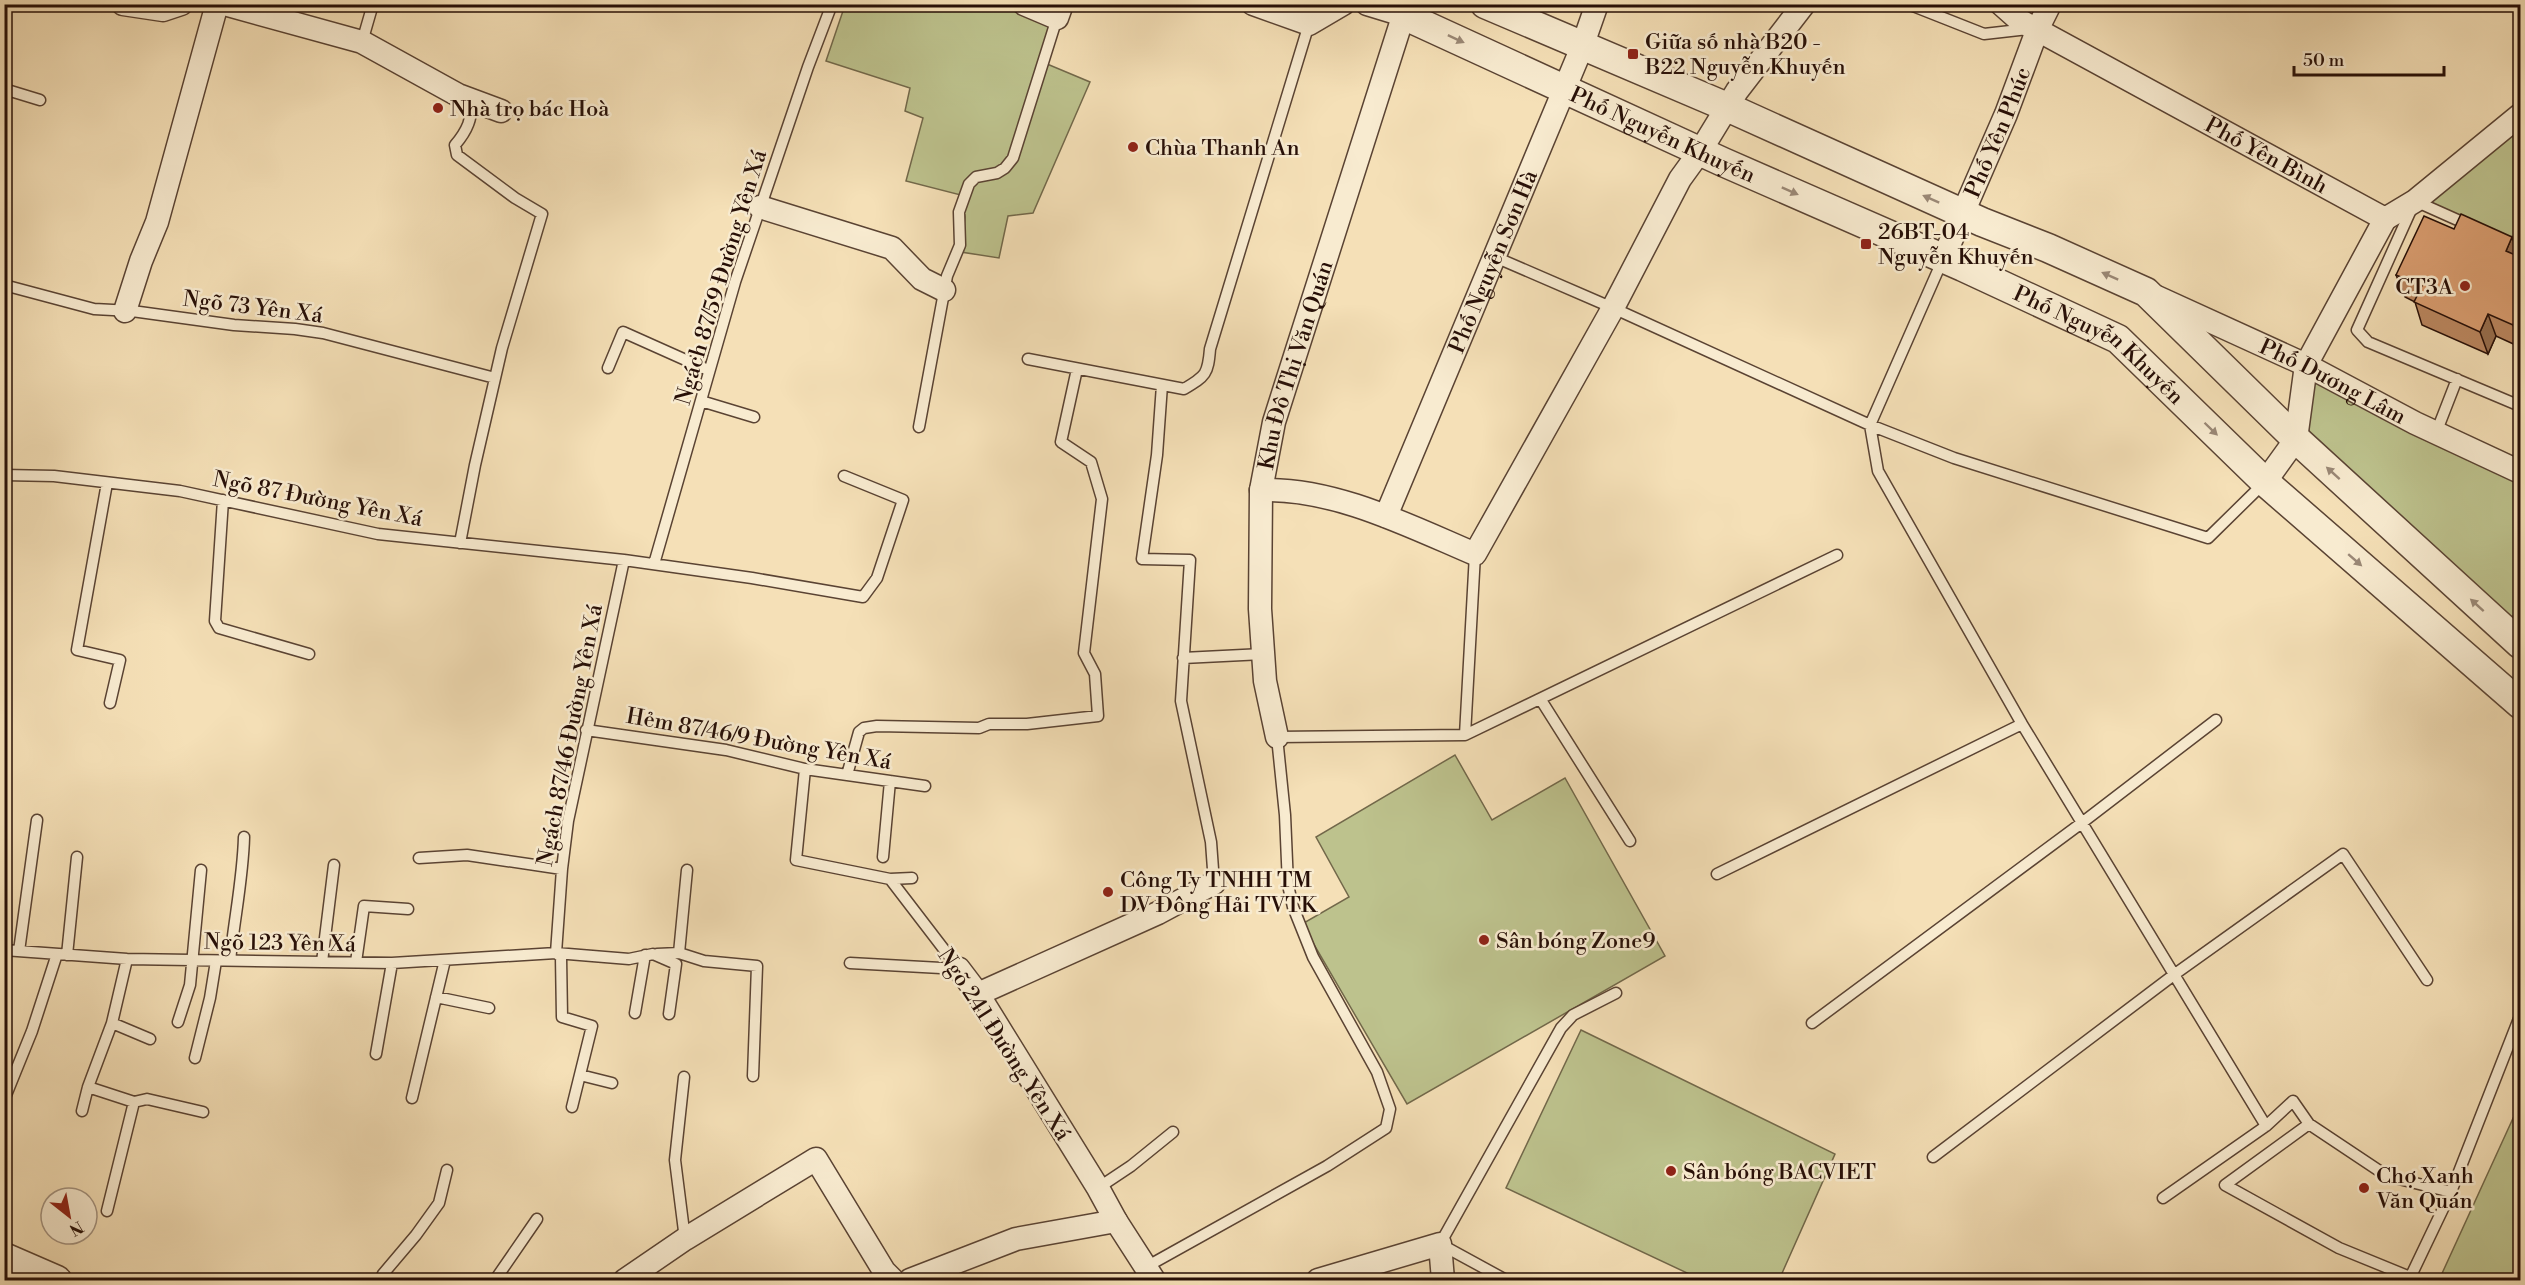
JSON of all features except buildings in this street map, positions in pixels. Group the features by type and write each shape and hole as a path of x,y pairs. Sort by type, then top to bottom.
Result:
{"street":[{"path":"123,4 163,10 181,4"},
{"path":"125,311 141,261 157,222 217,4"},
{"path":"224,4 362,42 471,100 501,111"},
{"path":"1024,4 1059,11"},
{"path":"1253,4 1309,24 1343,4"},
{"path":"1367,4 1405,10"},
{"name":"Phố Nguyễn Khuyến","path":"1485,4 1727,107 1962,213 2146,292 2296,439 2520,644"},
{"name":"Phố Nguyễn Sơn Hà","path":"1386,516 1582,47 1597,4"},
{"path":"1261,490 1287,489 1313,494 1386,516 1474,554 1614,308 1680,179 1727,107 1804,4"},
{"name":"Phố Yên Bình","path":"2001,4 2019,20 2038,28 2385,219"},
{"name":"Phố Yên Phúc","path":"1943,259 2006,114 2049,4"},
{"name":"Phố Nguyễn Khuyến","path":"1405,10 1564,90 2118,339 2265,482 2520,704"},
{"name":"Khu Đô Thị Văn Quán","path":"1277,737 1265,681 1260,609 1261,490 1274,422 1405,10"},
{"path":"2265,482 2296,439 2306,365 2385,219 2415,201 2520,115"},
{"path":"760,207 892,248 922,279 944,290"},
{"name":"Phố Dương Lâm","path":"2146,292 2306,365 2436,433 2520,472"},
{"path":"978,994 1158,913 1214,883"},
{"name":"Ngõ 241 Đường Yên Xá","path":"959,969 978,994 1150,1274"},
{"path":"625,1281 686,1239 816,1158 882,1277"},
{"path":"910,1281 1016,1239 1116,1221"},
{"path":"1318,1281 1440,1244 1443,1281"},
{"path":"4,1257 47,1279"}],"lane":[{"path":"362,42 373,4"},
{"name":"Ngách 87/59 Đường Yên Xá","path":"654,564 708,370 760,207 832,4"},
{"path":"1908,4 1984,34 2038,28"},
{"path":"919,427 947,276 960,245 958,213 969,184 976,177 997,173 1013,159 1059,11"},
{"path":"1028,359 1184,389 1203,378 1309,24"},
{"path":"4,89 40,100"},
{"path":"460,543 502,348 542,214 515,198 458,156 455,145 472,114 471,100"},
{"path":"2520,249 2415,201 2357,330 2368,342 2520,406"},
{"path":"1495,257 1614,308 1870,425 1954,458 2208,538 2265,482"},
{"path":"1943,259 1870,425 1878,471 2022,724 2266,1126"},
{"name":"Ngõ 73 Yên Xá","path":"4,285 72,305 94,309 314,332 495,378"},
{"path":"608,368 622,332 708,370"},
{"path":"847,775 859,732 864,728 877,726 978,728 989,724 1027,724 1098,716 1095,674 1084,653 1102,499 1091,462 1061,442 1077,369"},
{"path":"2436,433 2457,379"},
{"path":"1162,385 1157,455 1142,559 1190,560 1181,701 1211,842 1214,883"},
{"path":"700,401 754,417"},
{"name":"Ngõ 87 Đường Yên Xá","path":"4,475 54,476 180,491 378,534 624,560 863,597 877,578 903,500 844,476"},
{"path":"107,483 77,650 120,660 110,703"},
{"path":"223,500 215,621 219,628 309,654"},
{"path":"1465,735 1474,554"},
{"path":"1150,1274 1386,1128 1390,1109 1377,1072 1313,957 1293,907 1288,885 1285,815 1277,737 1465,735 1837,555"},
{"name":"Ngách 87/46 Đường Yên Xá","path":"572,1107 592,1026 562,1017 561,957 556,953 562,869 568,821 586,730 624,560"},
{"path":"1183,658 1263,654"},
{"path":"1541,699 1630,841"},
{"path":"1812,1023 2083,822 2216,720"},
{"path":"1717,874 2022,724"},
{"name":"Hẻm 87/46/9 Đường Yên Xá","path":"586,730 726,750 805,769 925,786"},
{"path":"805,769 796,860 890,879 912,878"},
{"path":"883,857 890,781"},
{"path":"19,951 37,820"},
{"path":"230,961 235,907 243,865 244,837"},
{"path":"1933,1157 2175,974 2343,854 2427,980"},
{"path":"419,858 467,855 562,869"},
{"path":"4,1100 8,1080 62,954 77,857"},
{"path":"322,962 334,865"},
{"path":"178,1022 190,986 201,870"},
{"path":"679,953 687,870"},
{"name":"Ngõ 241 Đường Yên Xá","path":"890,879 959,969"},
{"path":"356,962 364,906 408,909"},
{"name":"Ngõ 123 Yên Xá","path":"4,950 127,959 392,963 556,953 628,959 649,954"},
{"path":"649,954 679,953 704,961 757,966 753,1076"},
{"path":"635,1013 649,954"},
{"path":"649,954 676,964 669,1014"},
{"path":"82,1111 88,1087 112,1023 127,959"},
{"path":"412,1098 445,960"},
{"path":"195,1058 216,961"},
{"path":"376,1054 392,963"},
{"path":"850,963 959,969"},
{"path":"1506,1281 1440,1244 1561,1028 1573,1015 1616,993"},
{"path":"436,998 489,1008"},
{"path":"2309,1124 2225,1185 2339,1248 2410,1279 2451,1192 2520,1016"},
{"path":"112,1023 150,1039"},
{"path":"580,1075 612,1083"},
{"path":"684,1077 675,1160 686,1239"},
{"path":"88,1087 134,1102 147,1099 203,1113"},
{"path":"2163,1198 2266,1126 2293,1101 2309,1124 2387,1176 2451,1192"},
{"path":"107,1211 134,1102"},
{"path":"1098,1188 1131,1166 1173,1132"},
{"path":"380,1281 382,1274 416,1235 439,1203 447,1170"},
{"path":"495,1281 537,1219"}],"green space":[{"path":"845,5 1004,5 1049,24 1047,64 1090,82 1033,213 1008,216 999,258 961,252 965,217 961,195 906,181 923,118 905,111 910,88 826,61"},
{"path":"2520,117 2520,248 2417,201"},
{"path":"2309,371 2520,473 2520,608 2505,625 2301,438"},
{"name":"Sân bóng Zone9","path":"1455,755 1492,820 1565,778 1665,956 1407,1104 1302,924 1349,897 1316,837"},
{"name":"Sân bóng BACVIET","path":"1581,1030 1835,1154 1779,1280 1702,1280 1506,1188"},
{"path":"2520,1103 2520,1280 2439,1280"}],"place":[{"name":"Giữa số nhà B20 - B22 Nguyễn Khuyến","path":"1633,54"},
{"name":"Nhà trọ bác Hoà","path":"438,108"},
{"name":"Chùa Thanh An","path":"1133,147"},
{"name":"26BT-04 Nguyễn Khuyến","path":"1866,244"},
{"name":"CT3A","path":"2465,286"},
{"name":"Công Ty TNHH TM DV Đông Hải TVTK","path":"1108,892"},
{"name":"Sân bóng Zone9","path":"1484,940"},
{"name":"Sân bóng BACVIET","path":"1671,1171"},
{"name":"Chợ Xanh Văn Quán","path":"2364,1188"}]}
